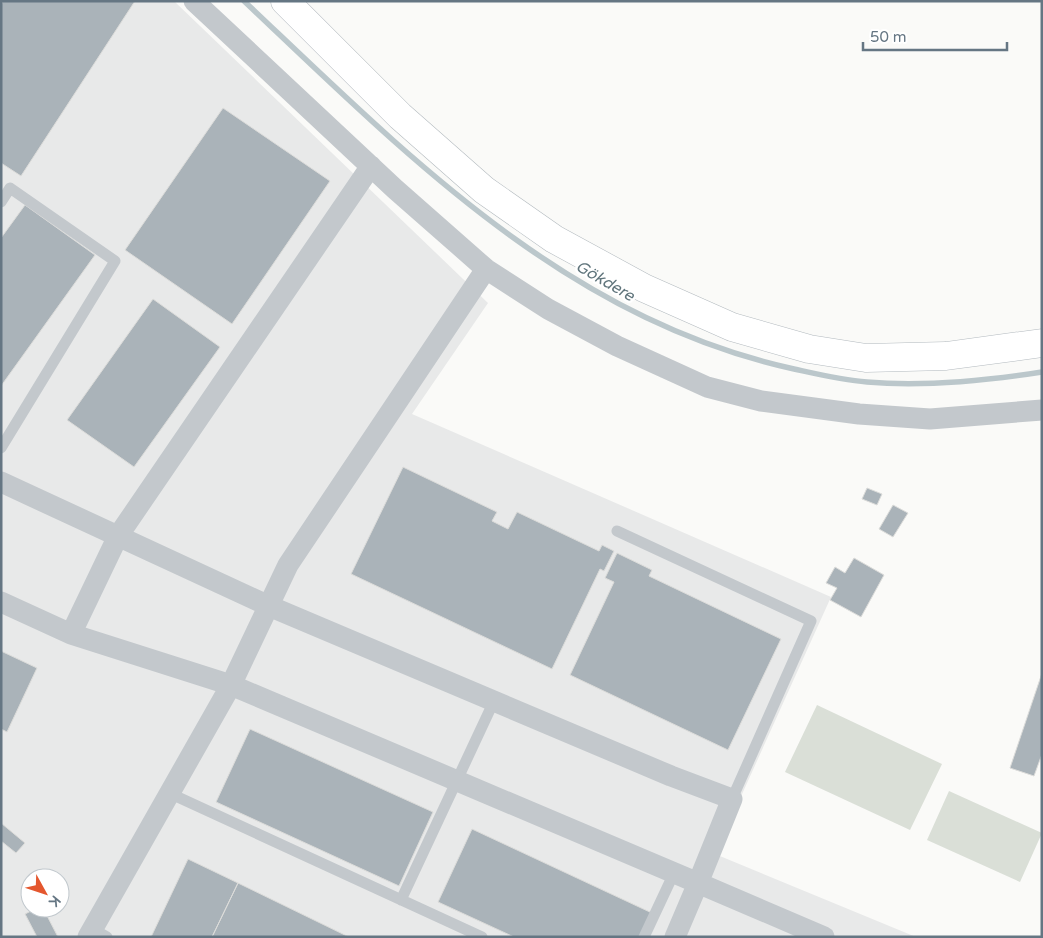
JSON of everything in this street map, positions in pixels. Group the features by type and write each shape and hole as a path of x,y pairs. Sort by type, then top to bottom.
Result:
{"main road":[{"path":"285,1 400,116 484,190 554,239 644,288 732,327 809,349 866,358 946,356 1042,342"}],"street":[{"path":"194,1 371,166 486,269 548,308 617,346 707,387 761,401 859,414 930,419 1042,410"},
{"path":"71,634 118,536 371,166"},
{"path":"96,934 169,793 231,685 288,566 486,269"},
{"path":"1,482 269,606 671,776 732,799 675,937"},
{"path":"1,602 71,634 231,685 824,937"}],"lane":[{"path":"1,202 10,188 115,261 1,448"},
{"path":"617,531 811,620 732,799"},
{"path":"401,900 494,701"},
{"path":"169,793 482,937"},
{"path":"644,937 674,873"}],"shaded area":[{"path":"1,1 174,1 488,303 412,414 831,597 715,854 916,937 1,937"},
{"path":"817,705 942,764 910,830 785,772"},
{"path":"949,791 1042,833 1020,882 927,840"}],"building":[{"path":"3,1 135,1 21,176 1,163 1,5"},
{"path":"223,108 330,181 232,324 125,250"},
{"path":"25,205 95,255 1,386 1,238"},
{"path":"153,299 220,347 134,467 67,420"},
{"path":"403,467 497,512 492,521 508,529 517,512 599,551 602,545 614,551 604,571 600,569 552,669 351,574"},
{"path":"867,488 882,494 877,505 862,499"},
{"path":"893,505 908,513 893,537 879,529"},
{"path":"617,553 652,570 649,576 781,639 728,750 570,675 614,582 605,578"},
{"path":"854,558 884,575 861,617 830,600 837,588 826,583 835,567 845,573"},
{"path":"1,651 37,668 7,732 1,729"},
{"path":"1042,673 1042,754 1034,776 1010,768"},
{"path":"250,729 433,812 399,886 216,802"},
{"path":"1,823 25,843 16,853 1,841"},
{"path":"472,829 652,913 641,937 514,937 438,902"},
{"path":"188,859 238,883 212,937 151,937"},
{"path":"238,883 349,937 212,937"},
{"path":"27,918 48,918 58,937 37,937"}],"waterway":[{"name":"Gökdere","path":"244,1 430,172 495,224 563,271 635,312 712,345 794,369 848,380 911,384 998,378 1042,372"}]}
